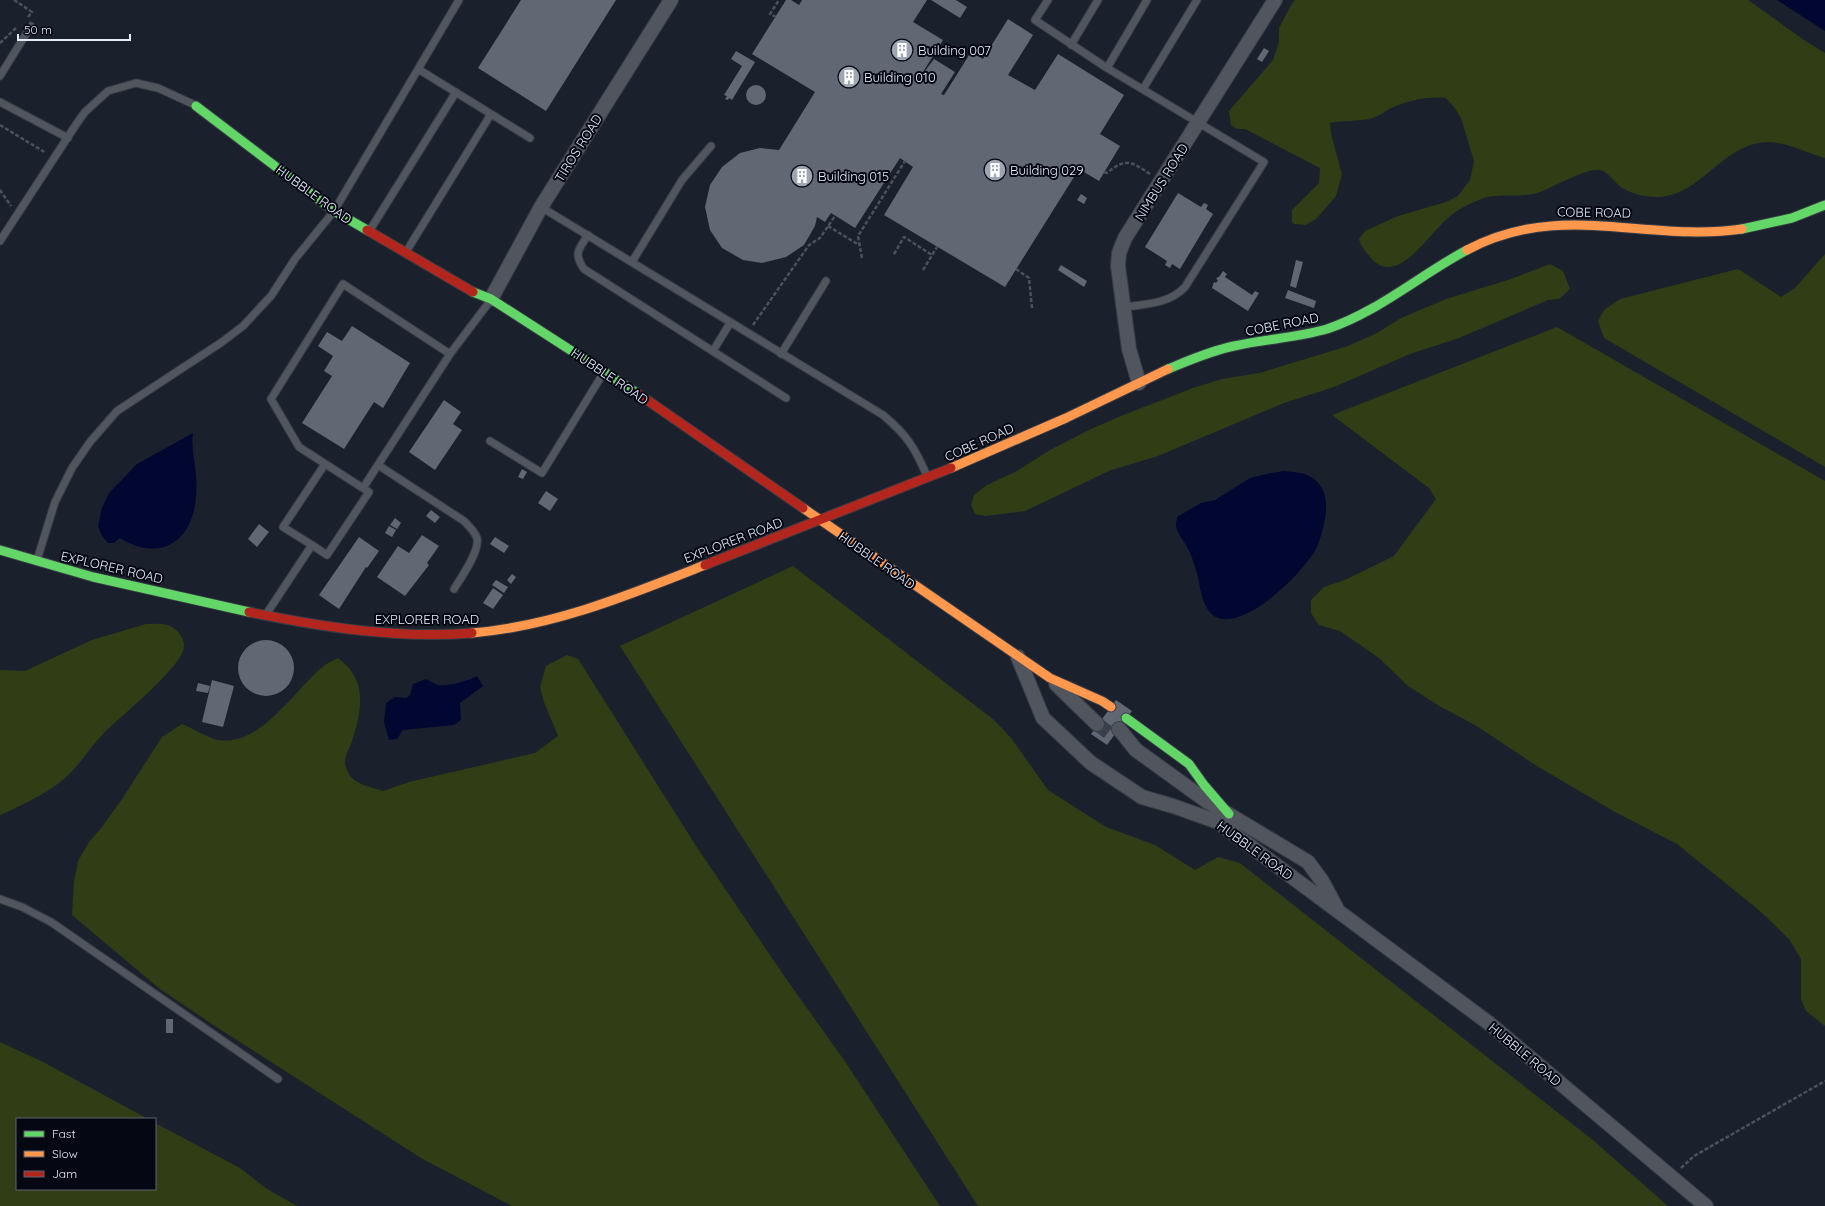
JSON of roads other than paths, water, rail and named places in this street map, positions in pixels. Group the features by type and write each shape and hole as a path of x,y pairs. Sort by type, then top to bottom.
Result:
{"street":[{"name":"TIROS ROAD","path":"491,299 541,207 671,0"},
{"name":"NIMBUS ROAD","path":"1139,383 1129,349 1125,307 1118,266 1119,253 1125,238 1275,0"},
{"name":"HUBBLE ROAD","path":"196,106 334,211 472,291 491,299 605,371 1018,657 1050,678 1102,701 1104,716"},
{"name":"COBE ROAD","path":"821,520 928,478 1095,405 1160,372 1219,349 1307,335 1337,326 1366,312 1466,250 1494,237 1524,228 1558,223 1591,223 1682,231 1714,232 1784,221 1825,205"},
{"name":"EXPLORER ROAD","path":"0,550 36,562 133,586 333,629 388,634 443,635 493,631 548,621 586,610 821,520"},
{"name":"HUBBLE ROAD","path":"1018,657 1043,718 1091,764 1142,798 1173,806 1218,822 1490,1024 1706,1206"},
{"name":"HUBBLE ROAD","path":"1050,678 1066,695 1104,716"},
{"name":"HUBBLE ROAD","path":"1119,728 1136,750 1208,802 1308,862 1322,881 1338,911"},
{"name":"HUBBLE ROAD","path":"1119,728 1189,764 1204,785 1229,814"}],"lane":[{"path":"36,562 55,502 72,468 90,442 117,411 222,342 243,326 271,296 295,259 334,211 459,0"},
{"path":"1048,0 1035,20 1107,68 1264,162 1185,287 1174,297 1167,300 1125,307"},
{"path":"1072,45 1098,0"},
{"path":"1107,68 1147,0"},
{"path":"1143,90 1197,0"},
{"path":"0,76 31,26"},
{"path":"418,69 530,138"},
{"path":"0,241 85,112 108,91 136,83 158,88 196,106"},
{"path":"369,231 456,92"},
{"path":"0,102 68,138"},
{"path":"406,253 491,114"},
{"path":"632,262 682,180 711,146"},
{"path":"541,207 883,415 902,431 917,452 928,478"},
{"path":"588,235 577,252 578,260 584,269 786,398"},
{"path":"781,354 826,281"},
{"path":"325,464 283,526 327,555 369,492 299,447 271,399 343,284 450,354"},
{"path":"363,488 450,354 491,299"},
{"path":"713,351 730,323"},
{"path":"490,441 542,473 605,371"},
{"path":"378,465 464,520 474,533 477,540 476,548 454,589"},
{"path":"265,615 312,545"},
{"path":"0,899 22,907 51,922 278,1079"}],"water":[{"path":"1777,0 1825,0 1825,31"},
{"path":"193,433 192,444 196,476 196,496 193,515 184,533 169,545 157,549 144,548 131,544 120,538 114,543 108,543 102,536 98,526 102,508 109,493 137,464"},
{"path":"1284,471 1298,472 1308,475 1319,483 1323,491 1326,501 1325,516 1320,540 1316,549 1299,572 1286,585 1257,608 1242,616 1228,619 1216,617 1211,614 1205,603 1192,557 1176,526 1177,517 1201,503 1215,500 1250,478"},
{"path":"477,676 483,686 460,703 461,720 454,725 403,730 397,739 389,740 384,722 386,703 395,697 406,698 410,695 413,684 426,679 437,685 447,685 458,683"}],"tunnel":[{"path":"1097,724 1113,736"}],"place":[{"name":"Building 007","path":"902,50"},
{"name":"Building 010","path":"849,77"},
{"name":"Building 029","path":"995,170"},
{"name":"Building 015","path":"802,176"}]}
